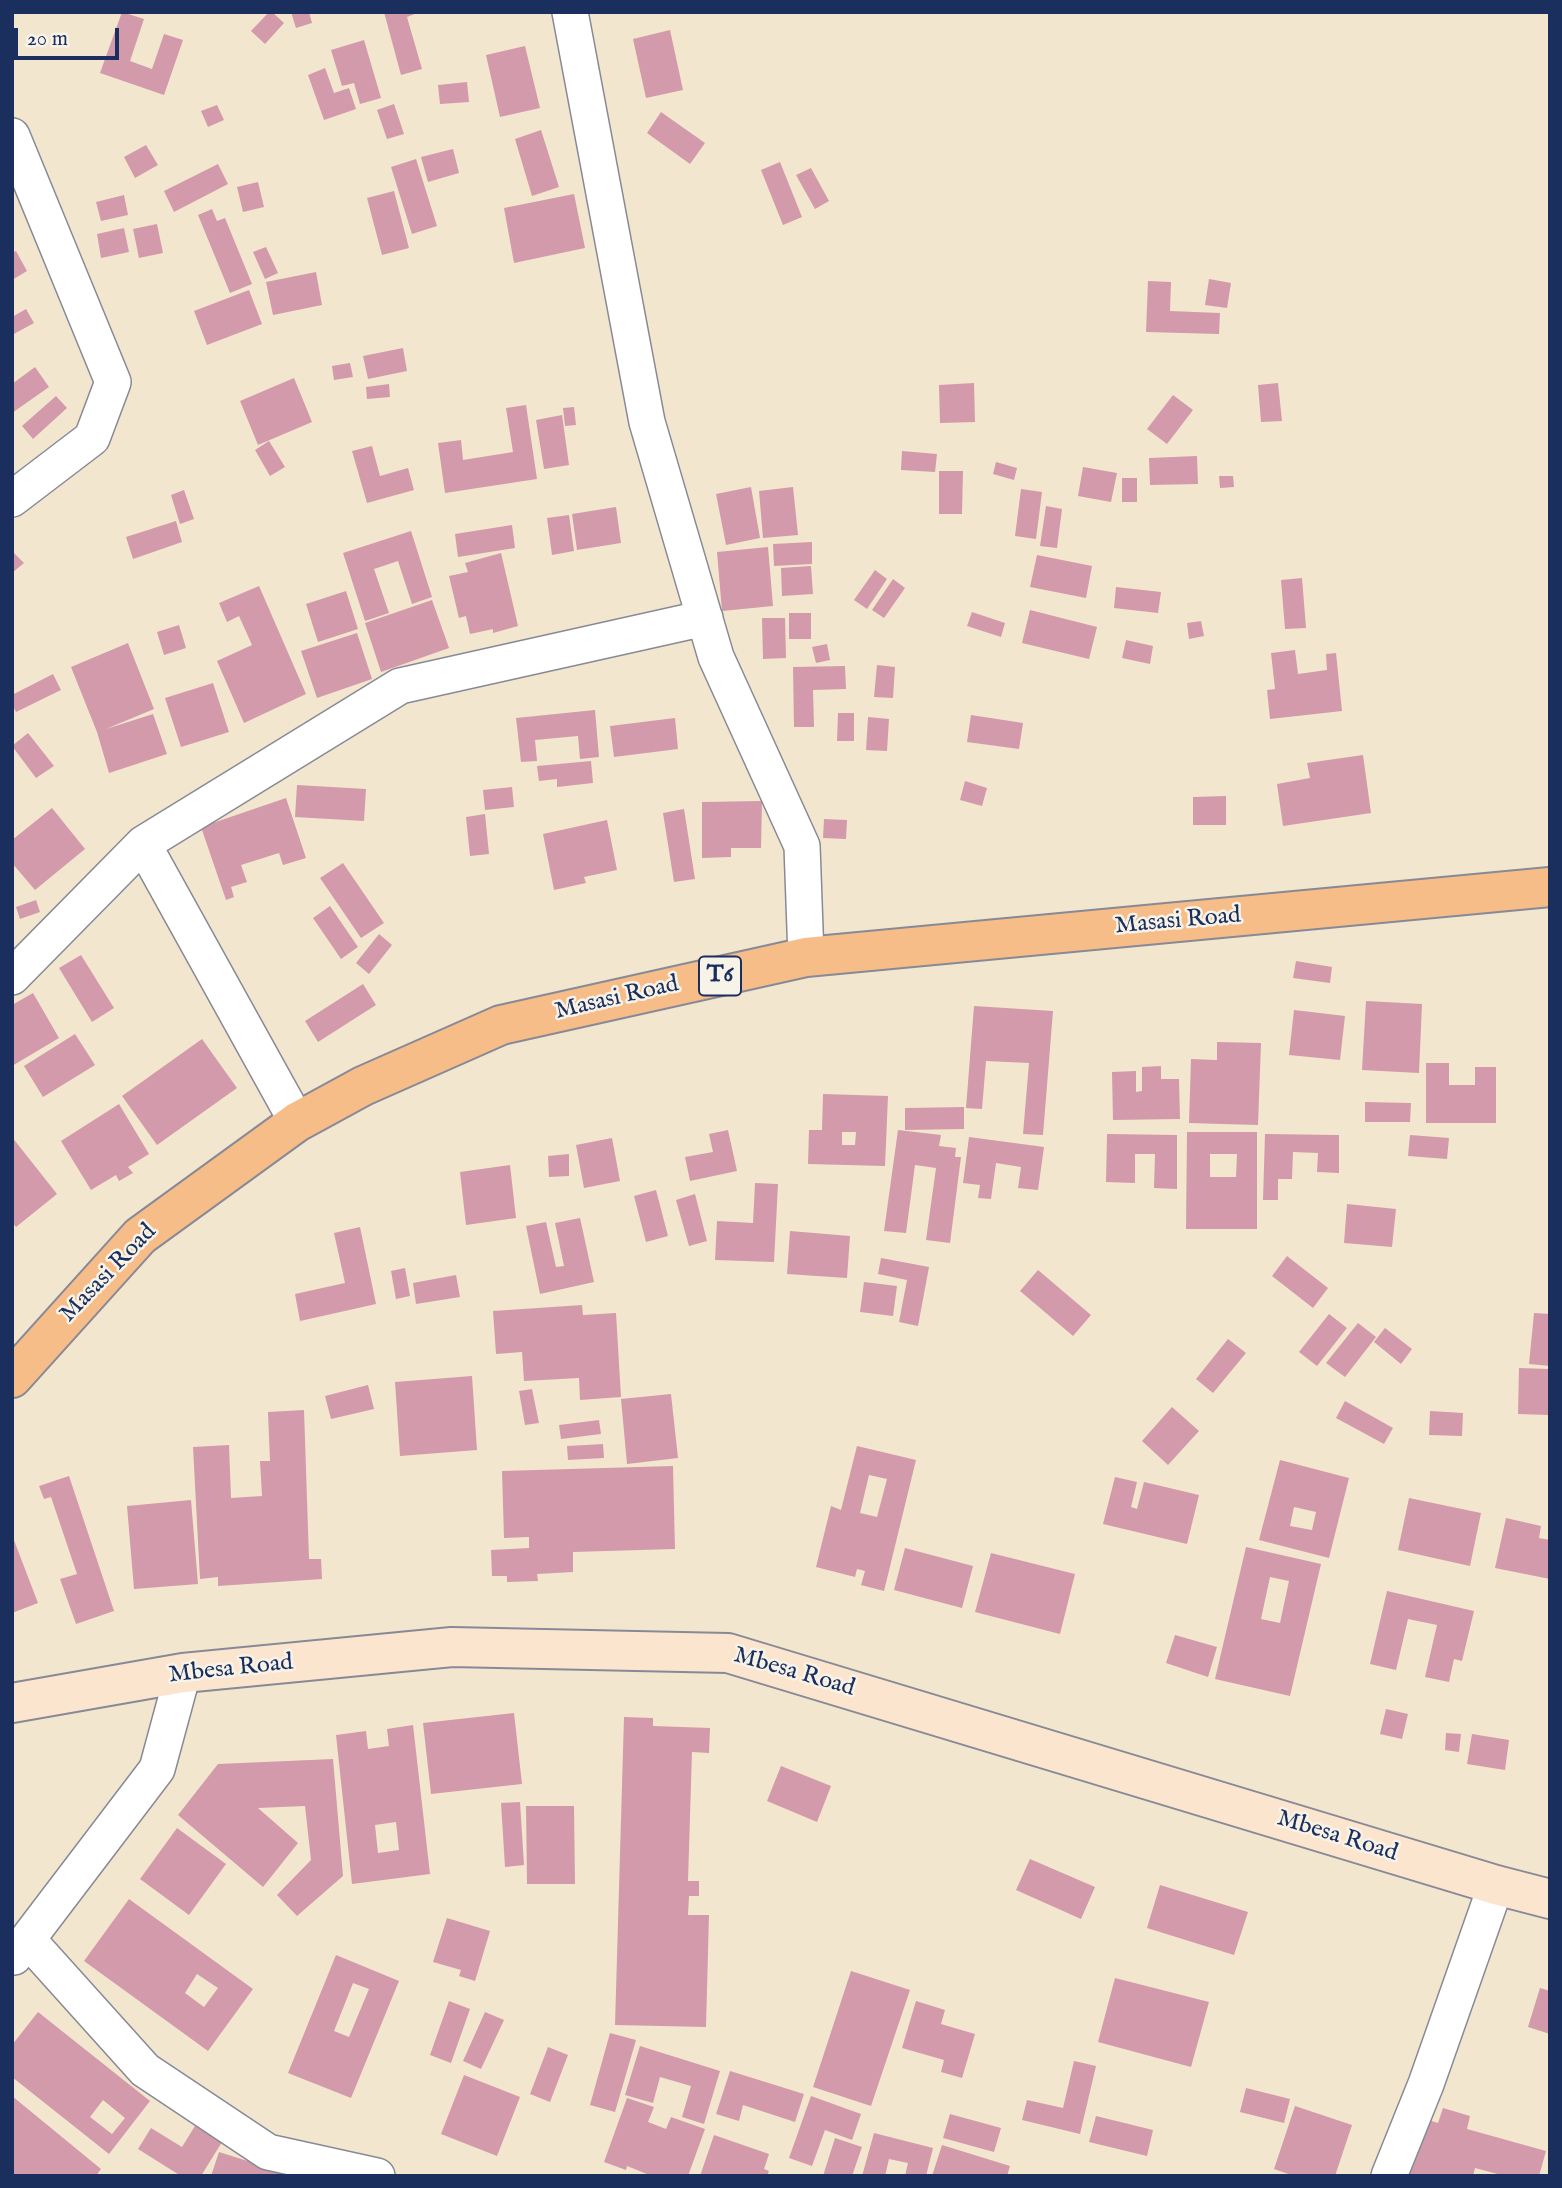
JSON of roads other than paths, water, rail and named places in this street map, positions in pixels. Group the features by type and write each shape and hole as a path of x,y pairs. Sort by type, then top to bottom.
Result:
{"highway":[{"name":"Masasi Road","path":"12,1378 140,1236 297,1122 363,1086 501,1025 806,957 1550,887"}],"main road":[{"name":"Mbesa Road","path":"12,1703 183,1674 452,1647 728,1653 1550,1899"}],"street":[{"path":"570,12 647,422 716,657 802,846 806,957"},
{"path":"12,136 113,383 92,438 12,499"},
{"path":"12,977 143,844 400,686 705,618"},
{"path":"143,844 297,1122"},
{"path":"183,1674 157,1769 20,1950 145,2070 268,2152 377,2176"},
{"path":"1390,2176 1426,2084 1496,1885"}]}
